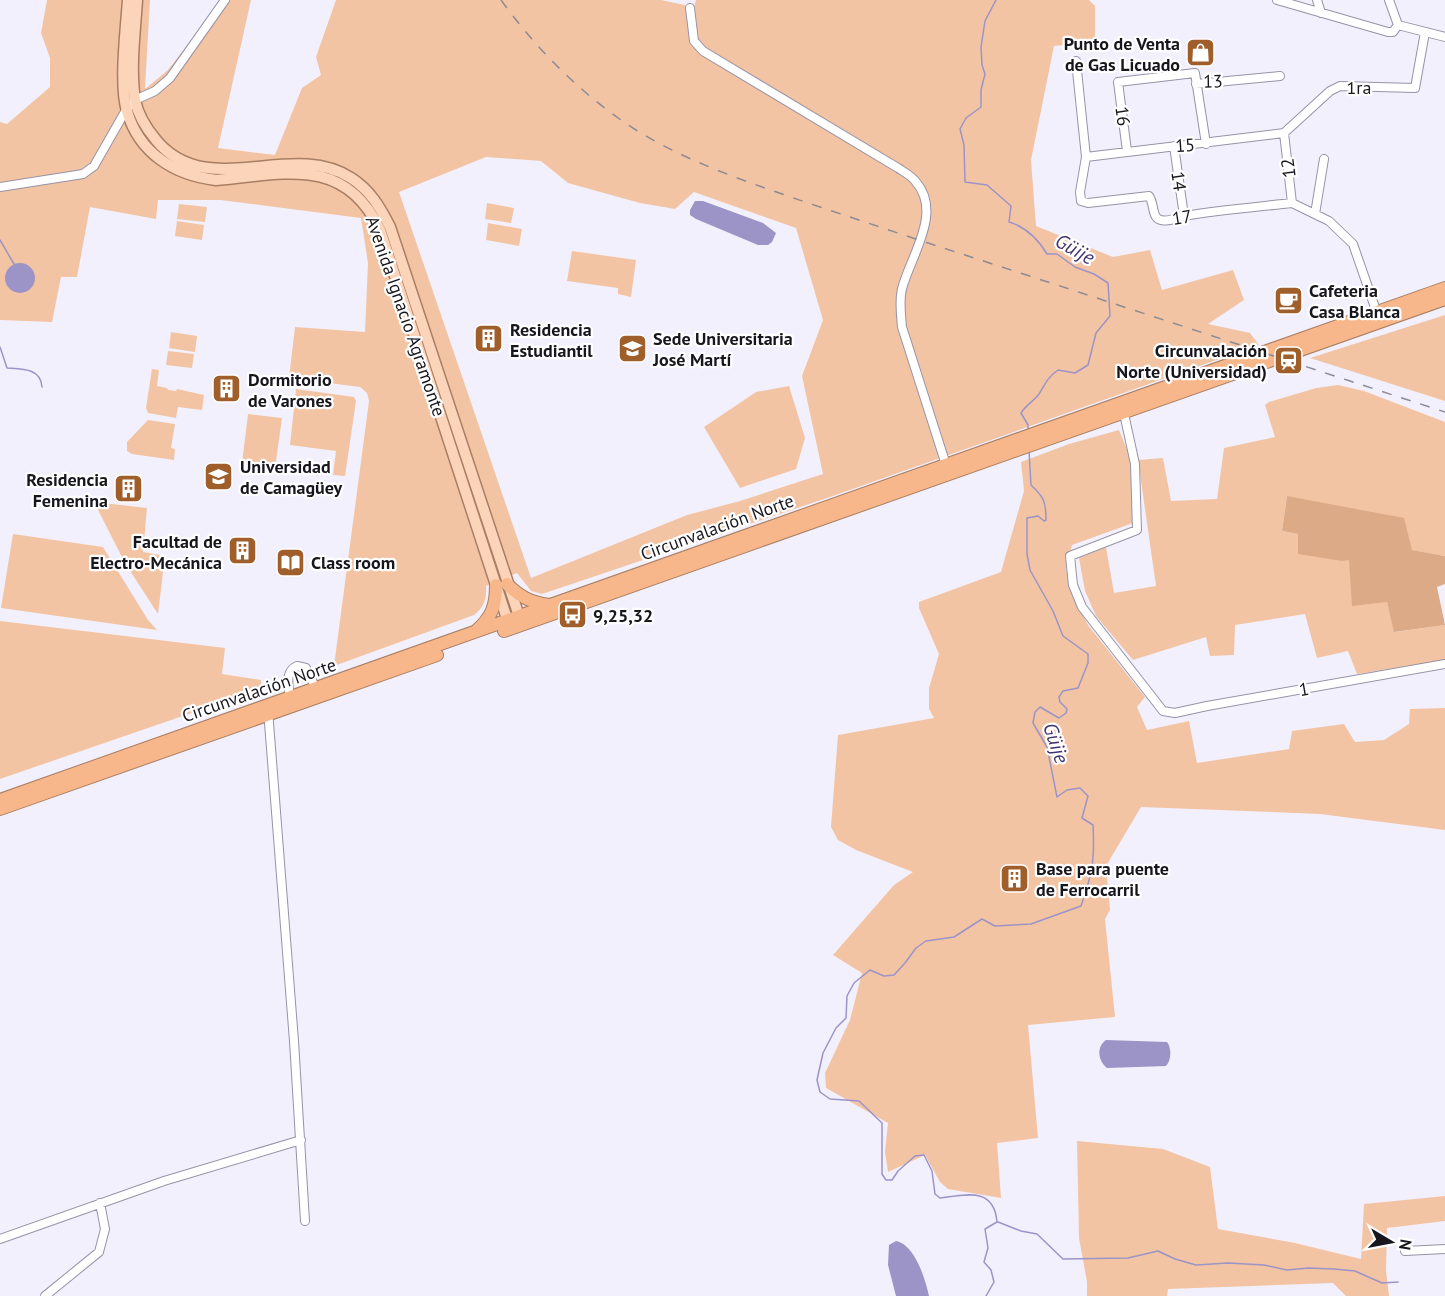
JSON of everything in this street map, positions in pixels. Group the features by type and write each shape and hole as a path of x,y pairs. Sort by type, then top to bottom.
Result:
{"highway":[{"name":"Circunvalación Norte","path":"317,693 472,634 514,624 553,605 1021,444 1378,317 1445,288"},
{"name":"Circunvalación Norte","path":"1378,317 1445,299"},
{"name":"Circunvalación Norte","path":"0,800 317,693 947,469"},
{"path":"472,634 491,615 501,585 533,603 553,605"},
{"name":"Circunvalación Norte","path":"0,809 268,710"}],"main road":[{"name":"Avenida Ignacio Agramonte","path":"128,0 124,89 126,110 145,145 154,154 174,170 216,180 305,173 331,179 347,186 366,203 380,230 514,624"},
{"name":"Avenida Ignacio Agramonte","path":"137,0 135,100 139,116 150,133 171,155 186,163 217,170 294,164 314,165 349,177 372,196 390,227 501,585"}],"street":[{"path":"0,187 83,174 94,165 104,152 126,110 135,100 155,90 170,78 225,0"},
{"path":"1277,0 1388,32 1393,32 1398,25"},
{"path":"1317,0 1321,13"},
{"path":"1389,0 1398,25"},
{"path":"690,8 694,41 703,51 898,168 916,181 922,191 927,214 902,290 902,327 947,469"},
{"path":"1398,25 1445,37"},
{"name":"1ra","path":"1284,133 1330,91 1340,86 1415,88 1425,32"},
{"path":"1076,62 1086,157"},
{"name":"13","path":"1118,82 1195,73 1196,84 1280,76"},
{"name":"16","path":"1118,82 1127,151"},
{"path":"1196,84 1206,144"},
{"name":"15","path":"1086,157 1284,133"},
{"name":"12","path":"1284,133 1292,203"},
{"name":"14","path":"1174,146 1184,216"},
{"name":"17","path":"1086,157 1080,192 1081,201 1088,203 1149,196 1153,201 1155,216 1159,220 1292,203"},
{"path":"1315,214 1324,159"},
{"path":"1292,203 1329,221 1353,244 1378,317"},
{"name":"1","path":"1122,408 1135,464 1137,530 1070,555 1073,585 1082,608 1163,711 1175,713 1209,705 1445,664"},
{"path":"291,702 288,675 292,668 297,666 306,668 317,693"},
{"path":"268,710 301,1140 305,1221"},
{"path":"0,1239 164,1181 301,1140"},
{"path":"45,1296 99,1252 105,1229 100,1203"},
{"path":"1405,1251 1445,1249"}],"shaded area":[{"path":"47,0 150,0 145,89 168,70 222,0 251,0 218,148 275,155 302,88 321,75 316,57 336,0 661,0 694,7 696,0 1089,0 1095,6 1095,42 1054,46 1031,160 1036,226 1113,257 1150,250 1162,290 1233,270 1244,300 1208,324 1250,333 1259,345 830,497 542,594 531,591 517,573 486,586 484,602 474,615 334,666 369,401 367,393 360,387 289,378 295,327 365,332 368,263 361,218 220,200 158,200 156,219 90,207 77,277 61,277 52,322 0,320 0,122 7,124 50,87 50,58 41,33","holes":["486,157 541,161 568,183 640,203 675,209 694,192 796,228 823,320 802,376 823,474 740,501 687,515 531,578 399,192"]},
{"path":"695,201 703,201 763,223 776,233 772,242 768,245 758,245 696,219 690,215"},
{"path":"487,203 514,208 511,223 485,219"},
{"path":"179,204 207,207 205,222 177,219"},
{"path":"177,221 204,225 202,240 175,236"},
{"path":"488,223 522,229 519,246 486,240"},
{"path":"572,251 636,260 631,297 618,294 618,288 567,281"},
{"path":"20,263 31,267 35,278 31,289 20,293 9,289 5,278 9,267"},
{"path":"1445,315 1445,401 1310,358"},
{"path":"171,332 197,336 195,352 169,348"},
{"path":"168,351 194,354 192,368 166,365"},
{"path":"152,369 159,370 157,386 168,390 176,391 177,389 204,395 202,410 178,407 176,418 148,413 146,408"},
{"path":"1338,385 1364,391 1445,422 1445,556 1411,550 1287,496 1282,531 1298,534 1349,560 1387,602 1395,632 1445,625 1445,660 1357,674 1348,651 1317,658 1305,614 1235,625 1234,655 1210,656 1206,637 1133,660 1096,616 1085,591 1079,558 1106,547 1114,593 1156,586 1138,460 1163,458 1171,501 1217,499 1224,448 1275,437 1265,405 1316,388"},
{"path":"789,386 805,438 796,469 740,488 704,427 756,392"},
{"path":"296,389 354,397 356,401 345,476 333,475 336,451 290,445"},
{"path":"248,414 282,418 275,468 242,463"},
{"path":"148,420 175,424 171,448 175,449 174,460 132,454 127,451 127,442"},
{"path":"1119,430 1130,457 1133,523 1072,545 1066,569 1074,599 1088,625 1145,697 1137,707 1147,730 1189,721 1197,763 1289,749 1292,731 1344,724 1355,742 1384,740 1409,724 1410,709 1445,708 1445,830 1320,814 1141,807 1106,866 1110,910 1105,919 1115,1017 1028,1025 1038,1138 997,1143 1001,1198 948,1189 940,1182 925,1155 888,1172 885,1152 888,1123 826,1088 825,1073 850,1020 862,973 833,955 894,885 913,872 856,850 838,840 831,827 838,735 934,718 929,709 929,688 939,654 919,608 919,602 1001,572 1024,491 1021,462 1069,444"},
{"path":"1287,496 1404,518 1412,550 1445,556 1445,584 1437,587 1445,625 1394,632 1387,602 1352,606 1349,560 1342,561 1298,554 1298,534 1282,531"},
{"path":"94,502 147,508 143,552 165,556 158,614 125,563"},
{"path":"13,534 103,547 148,620 157,630 1,608"},
{"path":"0,621 225,648 222,674 261,680 261,689 0,779"},
{"path":"1106,1040 1167,1042 1170,1051 1169,1061 1166,1066 1107,1068 1099,1054"},
{"path":"1077,1141 1163,1149 1210,1167 1218,1229 1295,1243 1361,1259 1364,1204 1445,1196 1445,1221 1387,1228 1386,1271 1389,1296 1346,1296 1333,1283 1168,1289 1167,1296 1087,1296 1087,1282 1079,1238"},
{"path":"896,1241 903,1244 914,1255 929,1296 896,1296 888,1265 889,1245"}],"waterway":[{"name":"Güije","path":"996,0 985,21 981,47 985,74 981,90 981,107 966,118 960,129 964,145 965,182 987,185 1011,206 1009,222 1031,234 1047,254 1057,254 1075,267 1094,274 1108,283 1110,316 1096,333 1088,365 1075,373 1058,370 1051,376 1021,413 1028,425 1028,431"},
{"path":"0,240 14,264"},
{"path":"0,347 7,368 24,369 34,373 41,381 42,387"},
{"name":"Güije","path":"986,1296 994,1282 991,1270 984,1262 988,1248 985,1229 997,1222 995,1211 990,1203 977,1195 940,1198 935,1194 932,1171 924,1155 915,1156 898,1171 892,1180 886,1180 882,1174 882,1123 859,1101 830,1099 820,1092 817,1080 823,1053 836,1028 846,1018 847,996 854,983 870,970 884,976 894,975 916,948 926,941 954,937 982,919 995,926 1031,924 1081,906 1085,895 1094,848 1093,825 1082,818 1088,796 1080,788 1067,790 1057,797 1047,747 1033,723 1035,712 1040,707 1059,718 1066,713 1067,709 1060,702 1059,697 1063,691 1078,688 1088,663 1088,654 1063,636 1053,611 1030,570 1027,554 1027,518 1038,516 1046,520 1043,500 1031,485 1029,451"},
{"path":"998,1222 1021,1231 1037,1234 1063,1259 1128,1258 1158,1251 1196,1265 1228,1263 1264,1265 1287,1270 1334,1269 1355,1271 1382,1283 1398,1282"}],"railway":[{"path":"501,0 530,37 562,71 598,103 656,142 698,162 805,202 1445,412"}],"place":[{"name":"Punto de Venta de Gas Licuado","path":"1201,53"},
{"name":"Cafeteria Casa Blanca","path":"1288,300"},
{"name":"Residencia Estudiantil","path":"489,339"},
{"name":"Sede Universitaria José Martí","path":"632,348"},
{"name":"Circunvalación Norte (Universidad)","path":"1288,360"},
{"name":"Dormitorio de Varones","path":"227,389"},
{"name":"Universidad de Camagüey","path":"219,476"},
{"name":"Residencia Femenina","path":"129,489"},
{"name":"Facultad de Electro-Mecánica","path":"243,551"},
{"name":"Class room","path":"290,562"},
{"name":"9,25,32","path":"572,615"},
{"name":"Base para puente de Ferrocarril","path":"1015,878"}]}
